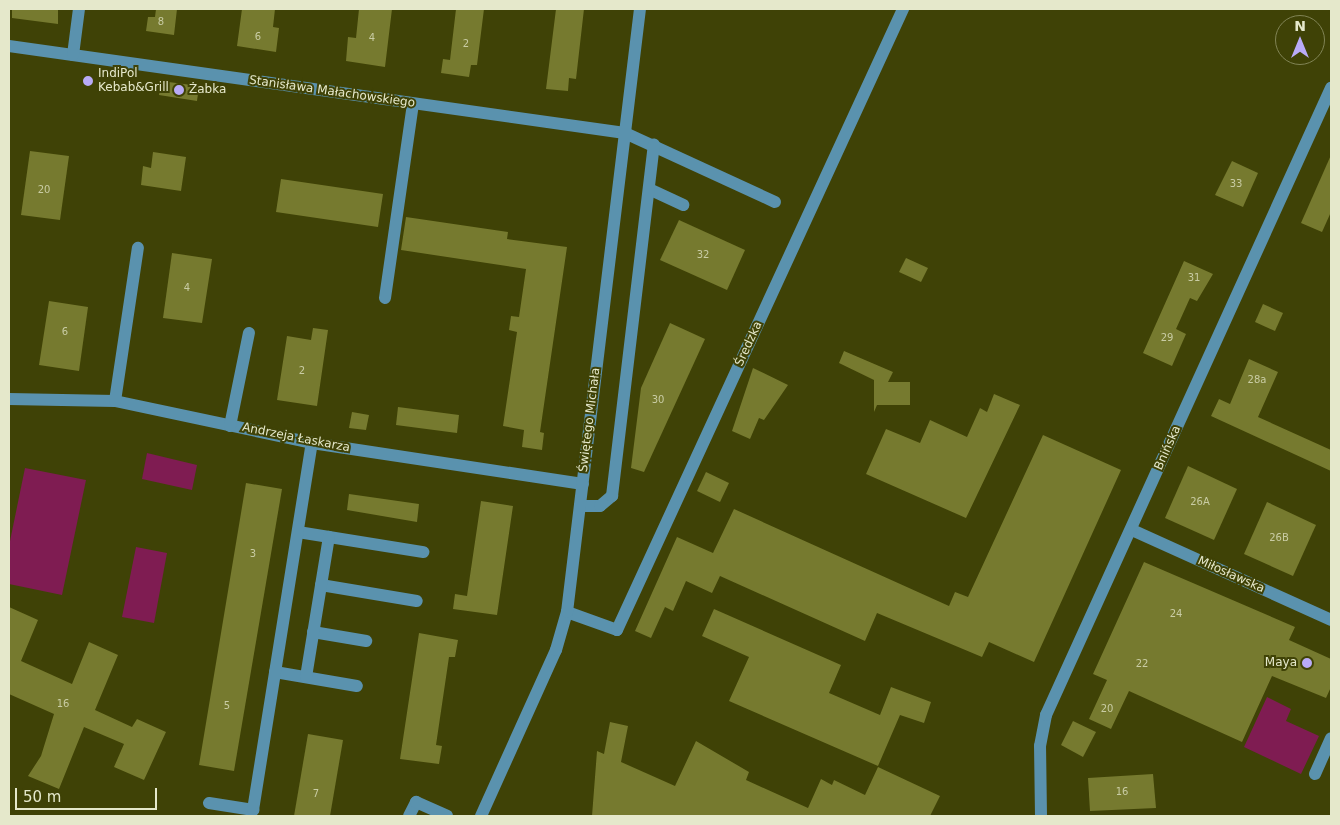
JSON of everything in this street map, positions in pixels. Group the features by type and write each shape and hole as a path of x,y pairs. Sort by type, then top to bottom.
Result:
{"street":[{"path":"74,55 79,9"},
{"name":"Świętego Michała","path":"482,816 556,650 567,612 640,9"},
{"name":"Średzka","path":"567,612 617,630 903,9"},
{"name":"Stanisława Małachowskiego","path":"9,46 625,133 775,202"},
{"name":"Bnińska","path":"1042,816 1040,746 1046,715 1132,530 1331,88"},
{"path":"385,298 413,104"},
{"path":"580,506 600,506 612,496 654,145"},
{"path":"649,189 684,205"},
{"path":"114,400 138,248"},
{"path":"230,426 249,333"},
{"name":"Andrzeja Łaskarza","path":"9,400 114,400 312,443 583,484"},
{"path":"209,803 253,810 312,443"},
{"name":"Miłosławska","path":"1132,530 1331,620"},
{"path":"298,532 423,552"},
{"path":"306,678 329,537"},
{"path":"321,585 417,601"},
{"path":"313,632 366,641"},
{"path":"275,672 357,686"},
{"path":"1315,774 1331,738"},
{"path":"409,816 416,802 447,816"}],"shaded area":[{"path":"147,453 197,465 192,490 142,479"},
{"path":"25,468 86,480 62,595 9,584 9,546"},
{"path":"136,547 167,553 154,623 122,617"},
{"path":"1267,697 1291,709 1286,721 1319,736 1301,774 1244,747"}],"building":[{"path":"12,9 58,9 58,24 12,18"},
{"path":"156,9 177,9 174,35 146,31 148,17 155,17"},
{"path":"242,9 275,9 273,27 279,28 276,52 237,46"},
{"path":"359,9 392,9 385,67 346,61 348,37 356,38"},
{"path":"456,9 484,9 477,65 471,65 469,77 441,73 443,59 450,60"},
{"path":"556,9 584,9 576,79 569,78 568,91 546,89"},
{"path":"161,81 199,86 197,101 159,95"},
{"path":"30,151 69,156 60,220 21,215"},
{"path":"153,152 186,157 181,191 141,185 143,166 151,168"},
{"path":"1331,155 1331,212 1322,232 1301,223"},
{"path":"1232,161 1258,173 1243,207 1215,195"},
{"path":"281,179 383,194 378,227 276,212"},
{"path":"406,217 508,232 507,239 567,247 540,432 544,433 542,450 522,447 524,430 503,426 517,332 509,330 511,316 519,317 526,269 401,250"},
{"path":"679,220 745,250 727,290 660,260"},
{"path":"172,253 212,259 202,323 163,318"},
{"path":"906,258 928,268 921,282 899,272"},
{"path":"1184,261 1213,274 1197,301 1190,298 1176,329 1186,334 1172,366 1143,353"},
{"path":"49,301 88,307 79,371 39,365"},
{"path":"1263,304 1283,313 1275,331 1255,322"},
{"path":"670,323 705,339 644,472 631,468 641,388"},
{"path":"313,328 328,330 317,406 277,400 287,336 311,340"},
{"path":"844,351 893,372 888,382 910,382 910,405 877,405 874,412 874,380 839,363"},
{"path":"1249,359 1278,372 1258,417 1331,450 1331,471 1211,416 1219,399 1230,404"},
{"path":"753,368 788,385 764,420 759,418 750,439 732,431"},
{"path":"994,394 1020,405 966,518 866,474 886,429 920,443 930,420 967,437 980,408 987,412"},
{"path":"398,407 459,415 457,433 396,425"},
{"path":"352,412 369,415 366,430 349,428"},
{"path":"1043,435 1121,470 1034,662 989,642 982,657 877,613 865,641 720,576 712,593 686,581 673,611 665,607 651,638 635,631 677,537 713,553 734,509 949,606 955,592 968,597"},
{"path":"1188,466 1237,489 1214,540 1165,518"},
{"path":"706,472 729,483 720,502 697,491"},
{"path":"246,483 282,489 234,771 199,765"},
{"path":"349,494 419,504 417,522 347,510"},
{"path":"481,501 513,506 497,615 453,609 455,594 467,596"},
{"path":"1267,502 1316,525 1293,576 1244,554"},
{"path":"1144,562 1295,627 1289,640 1331,659 1331,687 1326,698 1272,676 1242,742 1129,691 1111,729 1089,719 1107,680 1093,674"},
{"path":"9,607 38,620 21,661 72,684 89,642 118,655 95,710 132,727 137,719 166,732 144,780 114,767 124,744 84,727 59,789 28,776 41,756 54,714 9,694"},
{"path":"714,609 841,665 829,693 880,715 891,687 931,702 924,723 900,715 878,766 729,701 749,657 702,636"},
{"path":"419,633 458,640 455,657 449,657 436,745 442,746 439,764 400,759"},
{"path":"1073,721 1096,732 1083,757 1061,745"},
{"path":"610,722 628,726 621,762 675,786 696,741 749,772 746,780 808,808 821,779 832,785 834,780 865,795 878,767 940,796 930,816 592,816 597,751 604,754"},
{"path":"308,734 343,740 330,816 294,816"},
{"path":"1153,774 1156,808 1090,811 1088,778"}],"place":[{"name":"IndiPol Kebab&Grill","path":"88,81"},
{"name":"Żabka","path":"179,90"},
{"name":"Maya","path":"1307,663"}]}
